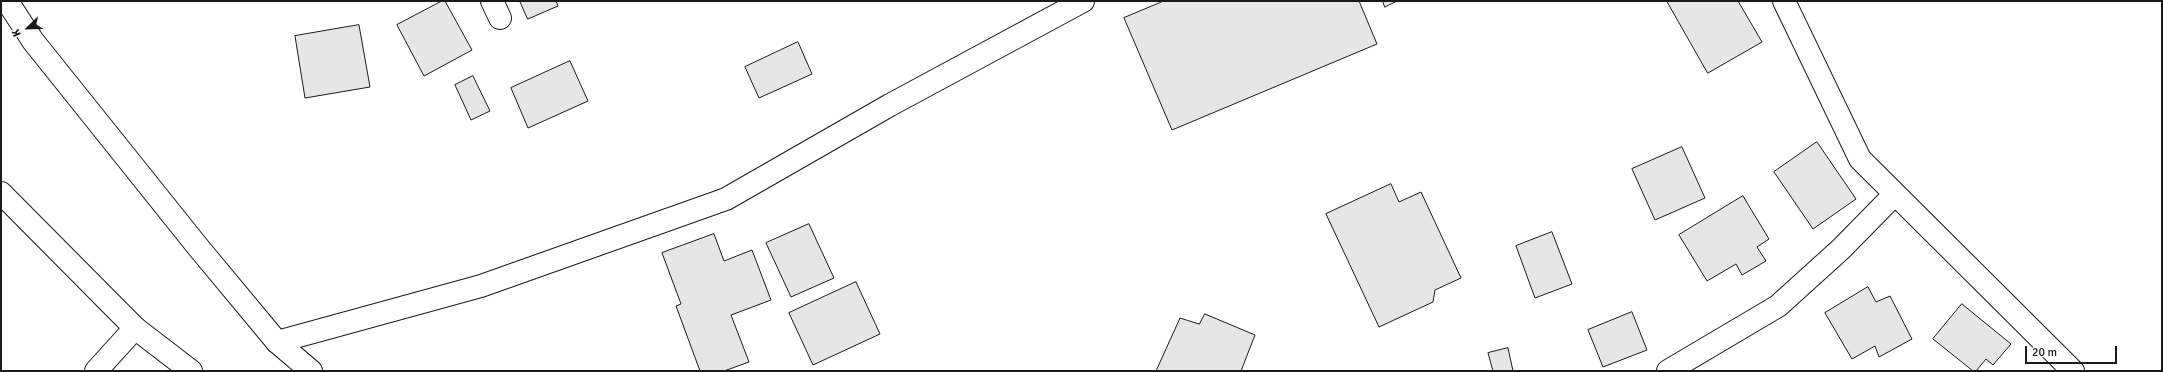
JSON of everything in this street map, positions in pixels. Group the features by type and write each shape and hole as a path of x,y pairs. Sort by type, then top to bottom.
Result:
{"main road":[{"path":"7,1 33,41 198,247 278,342 311,371"},
{"path":"278,342 481,286 726,199 890,105 1083,1"},
{"path":"1784,1 1860,159 2073,371"},
{"path":"1,193 135,328 191,371"},
{"path":"1668,371 1778,306 1841,249 1895,194"},
{"path":"96,371 135,328"}],"building":[{"path":"442,1 445,1 472,50 424,76 397,25"},
{"path":"520,1 556,1 558,6 528,19"},
{"path":"1164,1 1359,1 1377,44 1172,130 1124,18"},
{"path":"1383,1 1397,1 1385,7"},
{"path":"1667,1 1738,1 1762,42 1708,73"},
{"path":"359,25 370,87 305,98 295,36"},
{"path":"798,42 812,74 759,98 745,67"},
{"path":"570,61 588,101 528,128 511,88"},
{"path":"473,76 490,111 471,120 455,85"},
{"path":"1817,142 1856,199 1813,229 1774,172"},
{"path":"1682,147 1705,198 1655,220 1632,169"},
{"path":"1391,184 1399,202 1421,192 1461,278 1435,290 1433,302 1379,327 1326,214"},
{"path":"1743,196 1769,239 1757,247 1766,261 1742,275 1736,264 1707,281 1679,235"},
{"path":"809,224 834,278 791,297 766,243"},
{"path":"1552,232 1572,284 1535,298 1516,246"},
{"path":"714,234 724,261 752,250 771,300 731,315 749,362 724,371 700,371 676,306 681,304 662,253"},
{"path":"856,282 880,334 813,365 789,313"},
{"path":"1868,287 1876,302 1890,296 1912,339 1879,357 1875,346 1852,359 1825,313"},
{"path":"1962,304 2011,344 1993,365 1986,359 1976,371 1973,371 1933,339"},
{"path":"1632,312 1647,350 1603,367 1588,330"},
{"path":"1205,314 1255,335 1241,371 1156,371 1180,318 1199,324"},
{"path":"1508,348 1513,371 1493,371 1488,353"}]}
